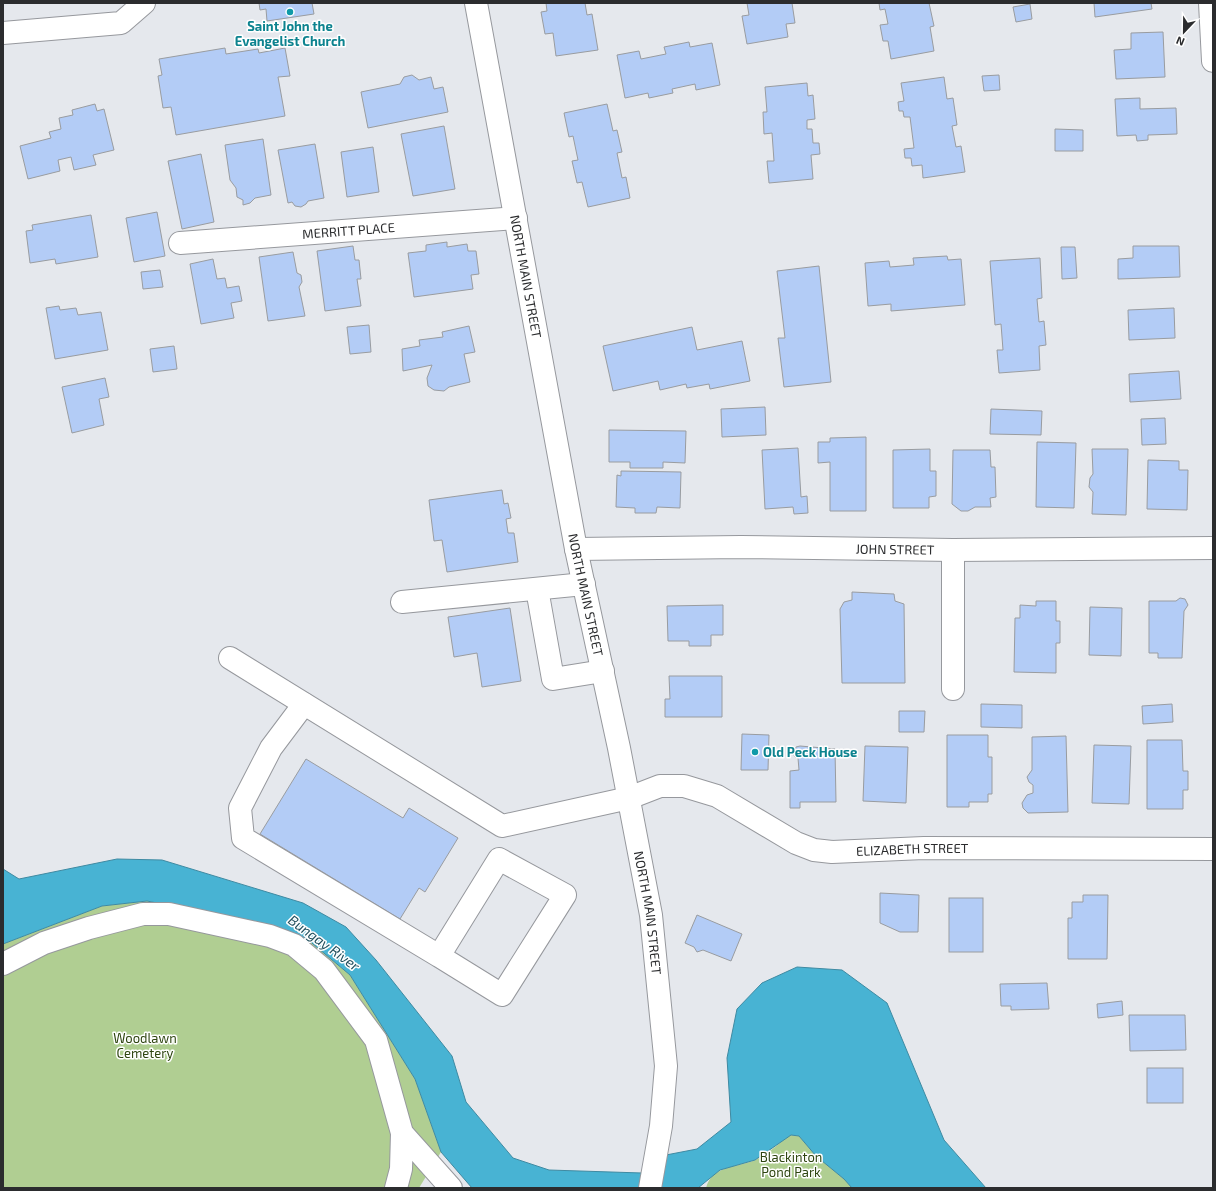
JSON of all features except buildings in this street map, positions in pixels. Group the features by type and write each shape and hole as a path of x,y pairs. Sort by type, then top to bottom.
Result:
{"street":[{"path":"3,33 121,23 144,3"},
{"name":"NORTH MAIN STREET","path":"476,3 576,549 603,671 652,915 666,1066 661,1126 650,1188"},
{"path":"1210,3 1213,61"},
{"name":"MERRITT PLACE","path":"180,243 516,218"},
{"name":"JOHN STREET","path":"576,549 741,547 953,550 1213,548"},
{"path":"953,550 953,688"},
{"path":"402,602 584,584"},
{"path":"537,589 553,679 603,671"},
{"path":"230,658 502,826 499,859 439,956"},
{"path":"304,704 271,748 240,808 243,838 502,995 565,895 499,859"},
{"name":"ELIZABETH STREET","path":"502,826 629,798 660,786 684,786 702,790 717,796 796,843 814,850 832,852 924,848 1213,849"},
{"path":"3,964 44,943 89,928 143,914 170,914 270,936 294,945 324,970 376,1040 402,1133 401,1169 396,1188"},
{"path":"402,1133 451,1188"}],"green space":[{"name":"Woodlawn Cemetery","path":"147,901 258,923 306,938 350,975 415,1079 441,1152 419,1188 3,1188 3,944 102,906"},
{"name":"Blackinton Pond Park","path":"790,1135 799,1136 816,1156 844,1179 852,1188 706,1188 709,1181 719,1171 748,1163 759,1158"}],"water":[{"name":"Bungay River","path":"117,859 162,860 303,903 346,927 376,960 452,1056 466,1102 513,1158 549,1170 642,1173 666,1155 697,1149 731,1122 727,1058 737,1009 762,983 797,967 842,970 887,1003 944,1140 986,1188 852,1188 844,1179 816,1156 799,1136 791,1135 755,1160 720,1170 698,1188 472,1188 441,1152 415,1079 350,975 306,938 258,923 147,901 102,906 3,944 3,869 19,879"}],"place":[{"name":"Saint John the Evangelist Church","path":"290,12"},
{"name":"Old Peck House","path":"755,752"}]}
